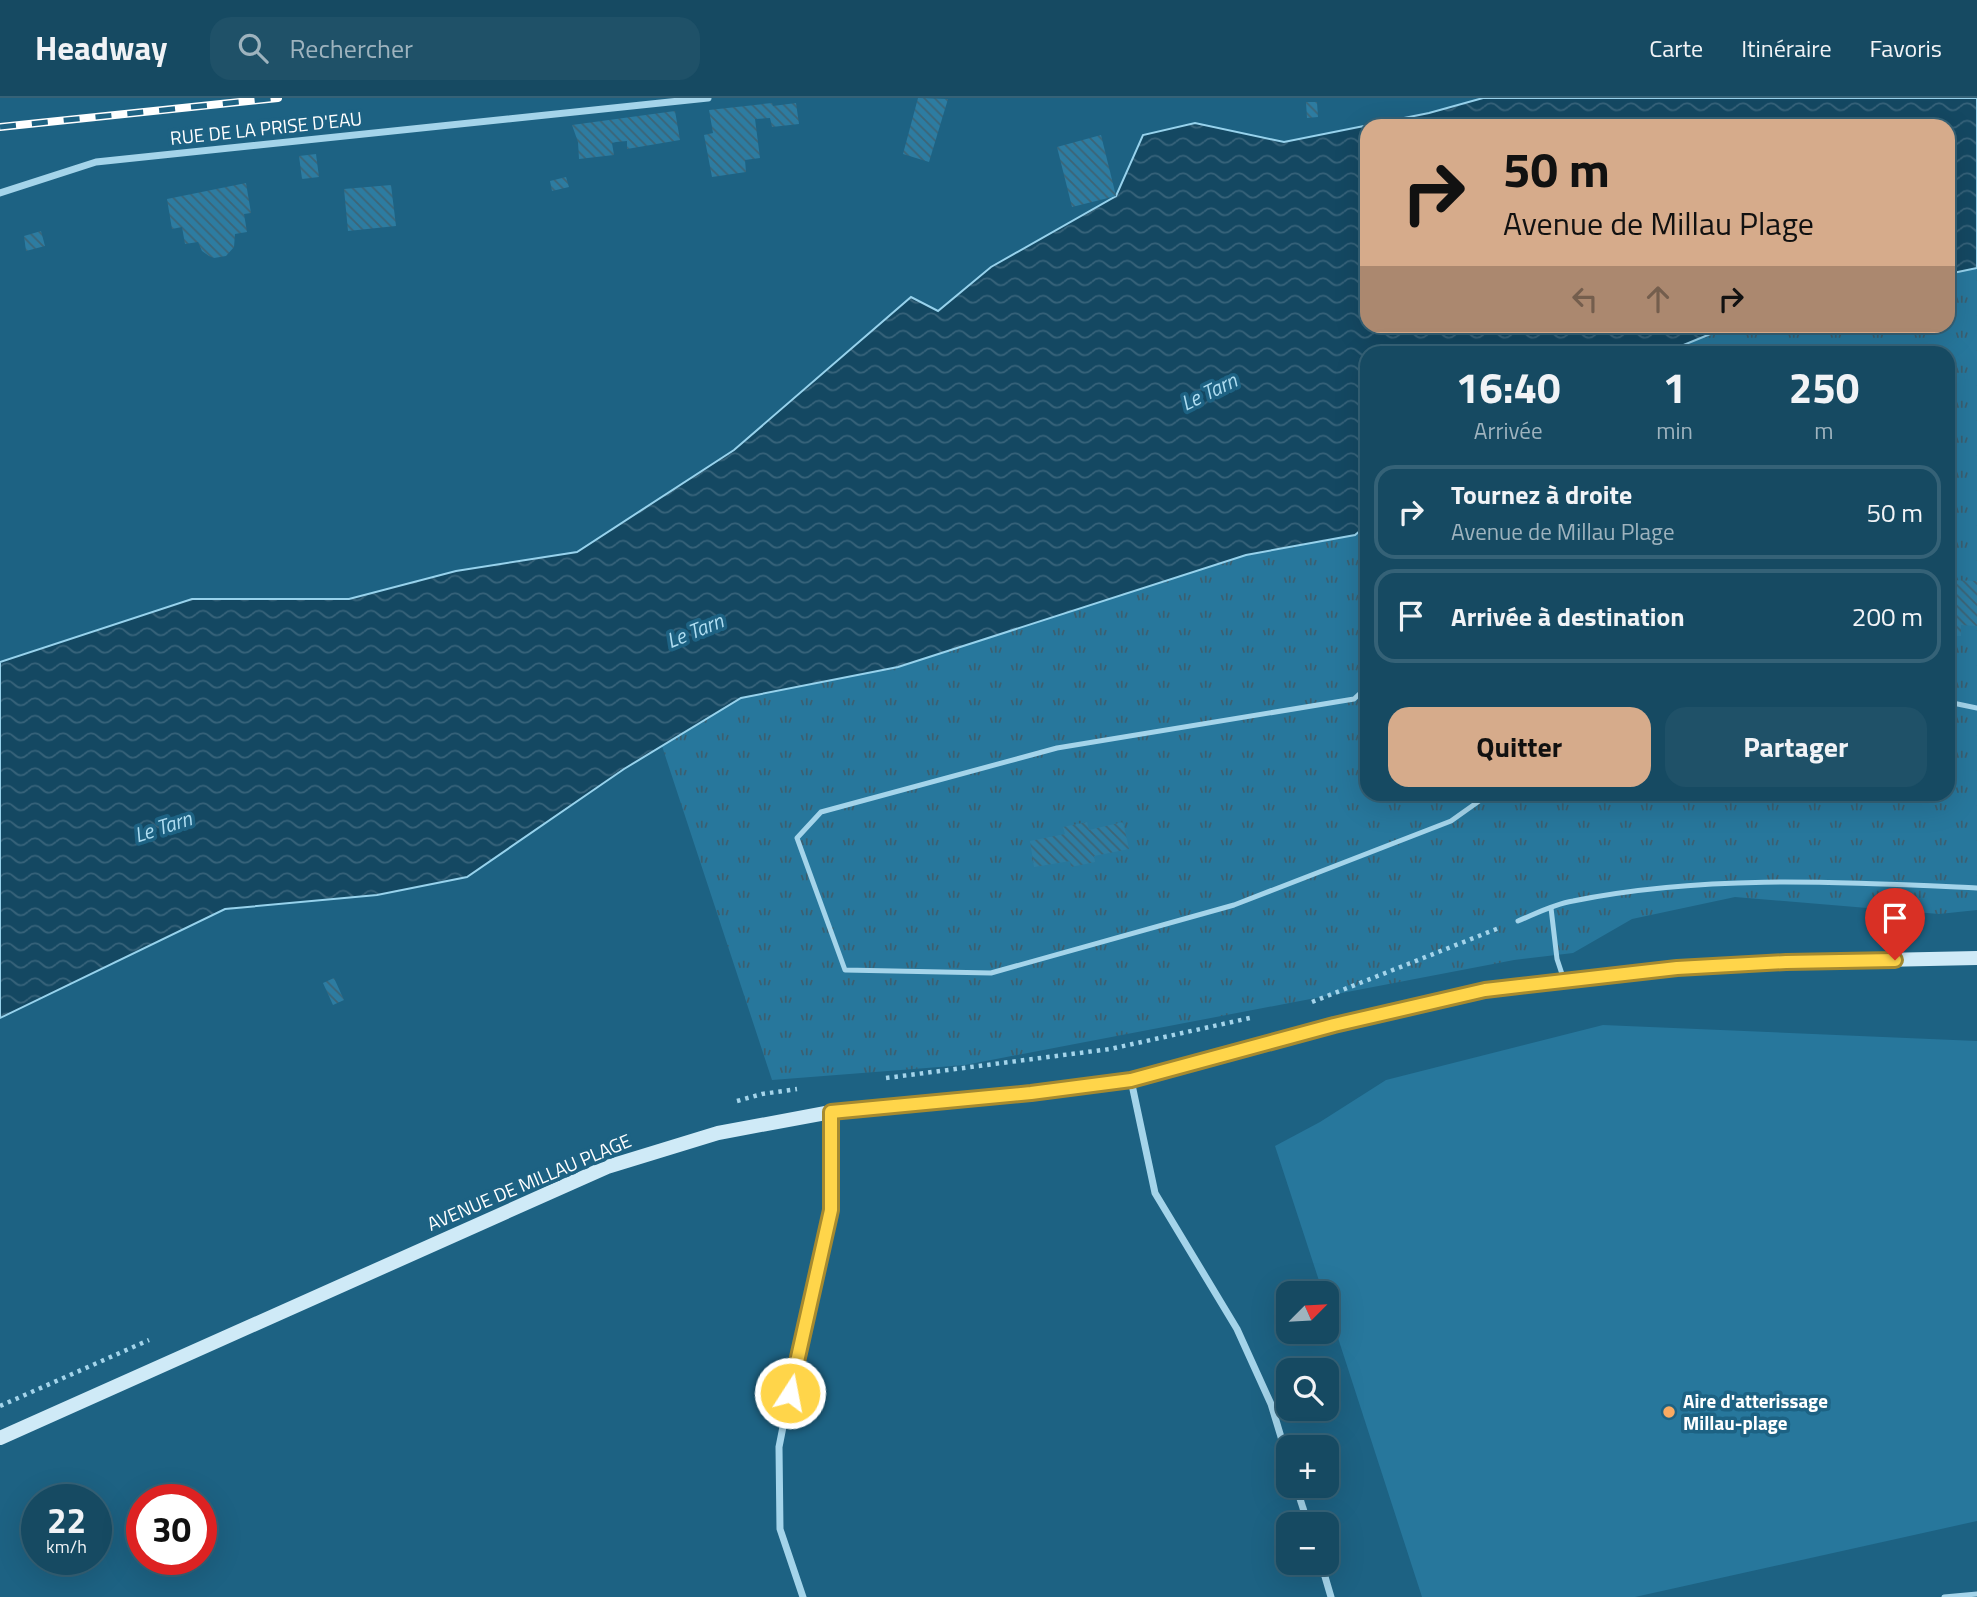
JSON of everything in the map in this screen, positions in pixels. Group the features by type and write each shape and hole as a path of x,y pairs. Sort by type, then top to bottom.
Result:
{"street":[{"name":"RUE DE LA PRISE D'EAU","path":"0,192 96,162 708,98"},
{"name":"AVENUE DE MILLAU PLAGE","path":"0,1438 607,1167 718,1133 831,1112 1031,1093 1131,1080 1347,1022 1485,990 1677,968 1759,963 1977,958"},
{"path":"1131,1080 1154,1193 1237,1329 1270,1404 1280,1435"},
{"path":"803,1597 780,1529 779,1447 831,1210 831,1112"},
{"path":"1325,1575 1331,1597"}],"lane":[{"path":"1360,693 1354,699 1056,748 821,812 797,838 845,970 991,972 1004,969 1234,905 1451,821 1479,801"},
{"path":"1955,703 1977,708"},
{"path":"1518,920 1570,901 1682,885 1823,881 1977,888"},
{"path":"1551,908 1557,959 1564,980"},
{"path":"1944,1597 1977,1594"}],"green space":[{"path":"1977,268 1977,910 1939,914 1735,897 1632,919 1573,953 1514,960 965,1065 772,1080 662,746 741,698 898,667 1246,555 1355,535 1360,531 1360,801 1955,801 1955,346 1681,346 1714,333 1955,333 1955,273"},
{"name":"Aire d'atterissage Millau-plage","path":"1603,1025 1977,1041 1977,1521 1635,1597 1422,1597 1339,1341 1339,1281 1319,1281 1275,1146 1320,1122 1386,1080"}],"water":[{"path":"1483,98 1977,98 1977,268 1955,273 1955,119 1399,119"},
{"name":"Le Tarn","path":"1195,123 1284,142 1360,127 1360,333 1713,333 1681,346 1360,346 1360,531 1355,535 1246,555 898,667 741,698 624,769 467,877 377,895 225,909 0,1018 0,662 192,599 349,599 456,571 577,552 734,450 911,297 938,311 991,267 1116,196 1143,135"}],"building":[{"path":"918,98 948,99 929,162 903,154"},
{"path":"1306,102 1317,102 1318,117 1307,118"},
{"path":"772,103 773,106 796,103 799,124 772,127 770,118 755,119 760,158 745,160 746,172 712,177 704,135 713,133 709,110"},
{"path":"675,111 680,140 627,149 627,141 616,142 612,143 614,155 579,159 578,142 572,125"},
{"path":"1101,135 1116,196 1072,207 1057,147"},
{"path":"316,154 319,177 302,179 299,156"},
{"path":"566,177 569,187 552,191 550,181"},
{"path":"246,183 251,213 244,214 247,232 235,234 234,247 226,256 209,256 202,251 198,242 185,244 182,227 172,229 167,199"},
{"path":"391,185 396,226 348,231 344,189"},
{"path":"41,231 45,246 26,251 24,236"},
{"path":"1955,580 1977,581 1977,626 1961,625 1961,636 1955,636"},
{"path":"1087,822 1089,830 1123,822 1129,849 1094,856 1095,862 1071,867 1070,861 1034,867 1030,841 1065,834 1063,827"},
{"path":"334,978 344,1000 333,1005 323,983"}],"railway":[{"path":"0,127 278,98"}],"place":[{"name":"Aire d'atterissage Millau-plage","path":"1669,1412"}],"route":[{"path":"790,1393 831,1210 831,1112 1031,1093 1131,1080 1334,1025 1485,990 1677,968 1895,960"}]}
